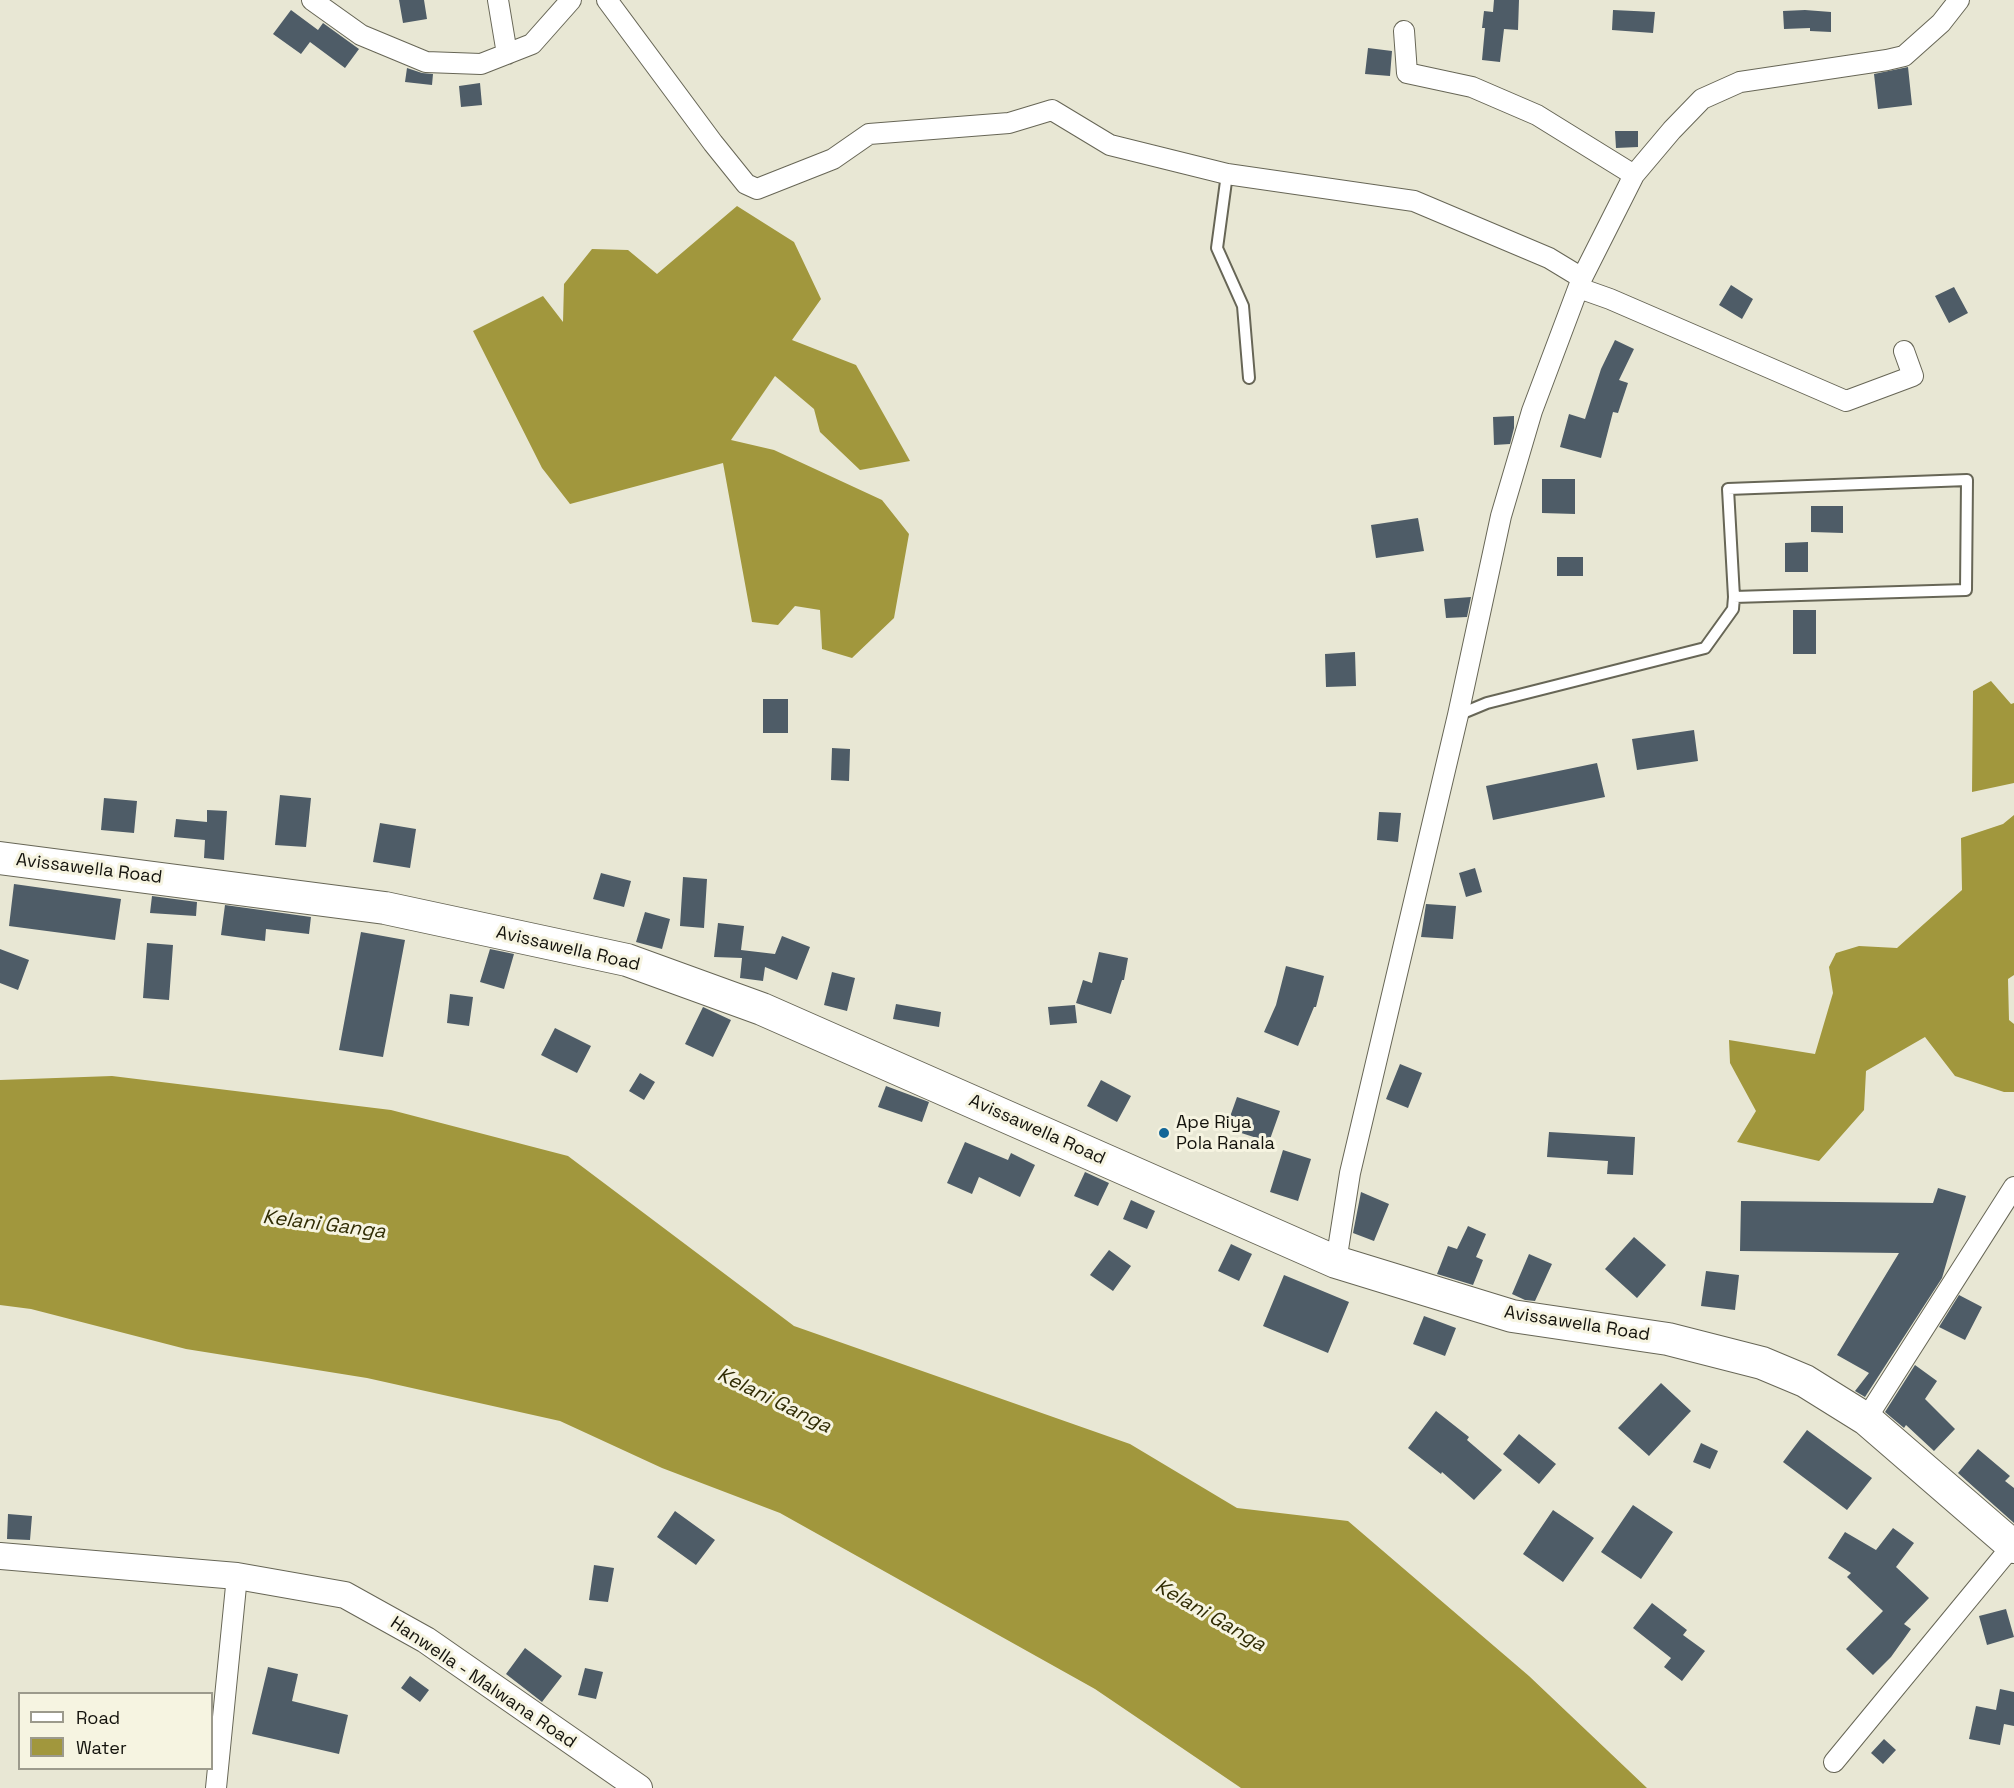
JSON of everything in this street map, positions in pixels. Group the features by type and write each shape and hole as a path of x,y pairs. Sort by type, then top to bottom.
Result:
{"main road":[{"name":"Avissawella Road","path":"0,858 385,908 627,960 762,1009 1336,1262 1512,1316 1668,1339 1761,1363 1805,1381 1866,1419 2013,1547"}],"street":[{"path":"312,0 361,35 426,62 481,64 532,44 571,0"},
{"path":"498,0 507,54"},
{"path":"607,0 713,144 746,184 757,189 833,159 869,134 1009,123 1052,110 1110,145 1227,174 1414,201 1549,258 1581,283 1610,298 1846,401 1913,376 1904,351"},
{"path":"1336,1262 1350,1173 1502,516 1532,411 1581,283 1634,175 1702,99 1740,82 1904,56 1941,23 1959,0"},
{"path":"1404,31 1407,73 1472,87 1537,115 1634,175"},
{"path":"1866,1419 2014,1187"},
{"path":"1834,1762 2013,1547"},
{"name":"Hanwella - Malwana Road","path":"0,1556 237,1576 345,1595 426,1640 639,1788"},
{"path":"216,1788 237,1576"}],"lane":[{"path":"1227,174 1217,248 1243,306 1249,378"},
{"path":"1458,714 1487,703 1705,648 1733,609 1728,489 1967,480 1966,590 1734,597"}],"water":[{"path":"737,206 794,242 821,299 792,340 856,365 910,461 860,470 820,432 814,409 775,376 731,440 774,450 882,500 909,534 894,618 852,658 822,649 820,610 795,606 778,625 752,622 723,463 570,504 542,468 473,331 543,296 563,322 564,284 592,249 628,250 657,274"},
{"path":"1991,681 2011,704 2014,703 2014,783 1972,792 1973,691"},
{"path":"2014,815 2014,975 2008,979 2009,1020 2014,1024 2014,1092 2004,1092 1955,1076 1925,1037 1866,1071 1864,1110 1819,1161 1737,1142 1756,1111 1730,1063 1729,1040 1815,1054 1833,993 1829,967 1836,953 1859,946 1897,948 1962,890 1961,838 2003,824"},
{"name":"Kelani Ganga","path":"112,1076 391,1110 568,1156 794,1326 1130,1444 1237,1508 1348,1521 1529,1676 1647,1788 1241,1788 1095,1689 780,1513 662,1468 560,1421 367,1378 186,1349 31,1309 0,1305 0,1080"}],"building":[{"path":"399,0 424,0 427,19 403,23"},
{"path":"1494,0 1519,0 1518,30 1504,29 1500,62 1482,60 1484,11 1493,12"},
{"path":"291,10 318,30 323,23 359,49 345,68 310,42 301,54 273,34"},
{"path":"1613,10 1655,12 1653,33 1612,30"},
{"path":"1783,11 1831,12 1831,32 1810,31 1810,28 1784,29"},
{"path":"1368,48 1392,51 1390,76 1365,74"},
{"path":"1908,67 1912,105 1878,109 1874,74"},
{"path":"407,68 433,74 432,85 405,82"},
{"path":"480,83 482,105 461,107 459,86"},
{"path":"1615,131 1638,131 1638,147 1616,148"},
{"path":"1731,285 1753,299 1742,319 1719,305"},
{"path":"1954,287 1968,313 1949,323 1935,296"},
{"path":"1615,340 1634,349 1619,380 1628,383 1618,413 1613,412 1601,458 1560,447 1569,414 1585,419 1601,369"},
{"path":"1514,416 1510,444 1494,445 1493,417"},
{"path":"1542,479 1575,479 1575,514 1542,513"},
{"path":"1811,506 1843,506 1843,533 1811,532"},
{"path":"1418,518 1424,551 1376,558 1371,525"},
{"path":"1808,542 1808,572 1785,572 1785,543"},
{"path":"1557,557 1583,557 1583,576 1557,576"},
{"path":"1471,597 1467,617 1446,618 1444,599"},
{"path":"1793,610 1816,610 1816,654 1793,654"},
{"path":"1355,652 1356,686 1326,687 1325,654"},
{"path":"763,699 788,699 788,733 763,733"},
{"path":"1694,730 1698,761 1637,770 1632,739"},
{"path":"832,748 850,749 849,781 831,780"},
{"path":"1597,763 1605,797 1493,820 1486,786"},
{"path":"280,795 311,798 306,847 275,845"},
{"path":"104,798 137,801 134,833 101,830"},
{"path":"207,810 227,811 224,860 204,858 205,840 174,837 176,819 207,822"},
{"path":"1379,812 1401,813 1398,842 1377,840"},
{"path":"380,823 416,829 410,868 373,862"},
{"path":"1475,868 1482,892 1466,897 1459,873"},
{"path":"601,873 631,881 624,907 593,899"},
{"path":"683,877 707,879 704,928 680,926"},
{"path":"14,884 121,899 115,940 9,926"},
{"path":"152,896 197,902 196,916 150,913"},
{"path":"1426,904 1456,906 1453,939 1421,937"},
{"path":"225,905 311,917 309,934 266,929 265,941 221,935"},
{"path":"645,912 670,919 662,949 636,942"},
{"path":"718,923 744,926 741,950 775,954 782,936 810,947 797,980 765,967 763,981 740,978 742,958 714,957"},
{"path":"361,932 405,940 383,1057 339,1050"},
{"path":"147,943 173,945 169,1000 143,998"},
{"path":"0,949 29,960 18,990 0,983"},
{"path":"490,949 514,954 504,989 480,982"},
{"path":"1099,952 1128,958 1124,980 1122,980 1111,1014 1076,1003 1083,980 1092,983"},
{"path":"1286,966 1324,976 1316,1007 1314,1007 1298,1046 1264,1032 1276,1005"},
{"path":"832,972 855,978 847,1011 824,1005"},
{"path":"450,994 473,997 469,1026 447,1023"},
{"path":"896,1004 941,1012 939,1027 893,1019"},
{"path":"1075,1005 1077,1023 1050,1025 1048,1007"},
{"path":"703,1007 731,1020 713,1057 685,1044"},
{"path":"555,1028 591,1046 577,1073 541,1055"},
{"path":"1400,1064 1422,1073 1408,1108 1386,1099"},
{"path":"640,1073 655,1082 644,1100 629,1091"},
{"path":"1101,1080 1131,1096 1117,1122 1087,1106"},
{"path":"886,1086 929,1102 922,1122 878,1107"},
{"path":"1237,1097 1280,1111 1269,1142 1226,1128"},
{"path":"1549,1132 1635,1137 1633,1175 1607,1174 1608,1161 1547,1157"},
{"path":"965,1142 1008,1160 1011,1153 1035,1165 1020,1197 979,1177 972,1194 947,1183"},
{"path":"1283,1150 1311,1159 1298,1201 1270,1192"},
{"path":"1085,1172 1109,1183 1098,1206 1074,1196"},
{"path":"1938,1188 1966,1196 1942,1278 1865,1397 1855,1391 1869,1373 1837,1355 1899,1253 1740,1251 1741,1201 1933,1203"},
{"path":"1361,1192 1389,1204 1374,1241 1353,1233"},
{"path":"1131,1200 1155,1211 1147,1229 1123,1219"},
{"path":"1468,1226 1486,1234 1476,1257 1483,1260 1473,1285 1437,1274 1448,1246 1457,1249"},
{"path":"1634,1237 1666,1265 1637,1298 1605,1269"},
{"path":"1231,1244 1252,1254 1239,1281 1218,1271"},
{"path":"1109,1250 1131,1266 1113,1291 1090,1275"},
{"path":"1529,1254 1552,1264 1535,1301 1525,1300 1512,1294"},
{"path":"1706,1271 1739,1275 1735,1310 1701,1306"},
{"path":"1284,1275 1349,1302 1328,1353 1263,1326"},
{"path":"1959,1295 1982,1307 1965,1340 1939,1327"},
{"path":"1424,1316 1456,1328 1445,1356 1413,1344"},
{"path":"1915,1365 1937,1381 1925,1399 1955,1429 1934,1451 1906,1425 1904,1428 1885,1412"},
{"path":"1661,1383 1691,1411 1649,1456 1618,1428"},
{"path":"1436,1411 1469,1437 1467,1440 1502,1470 1474,1500 1442,1472 1441,1474 1408,1448"},
{"path":"1807,1430 1872,1478 1847,1510 1783,1462"},
{"path":"1519,1434 1556,1464 1539,1484 1503,1454"},
{"path":"1701,1443 1718,1451 1710,1469 1693,1462"},
{"path":"1978,1449 2010,1476 2005,1481 2014,1488 2014,1523 1958,1473"},
{"path":"1633,1505 1673,1532 1641,1579 1601,1552"},
{"path":"1553,1510 1594,1538 1563,1582 1523,1554"},
{"path":"675,1511 715,1540 696,1565 657,1537"},
{"path":"8,1514 32,1516 30,1540 7,1539"},
{"path":"1893,1528 1914,1543 1896,1567 1929,1598 1904,1624 1911,1629 1891,1657 1873,1675 1846,1649 1883,1611 1847,1577 1851,1573 1828,1558 1845,1532 1876,1550"},
{"path":"594,1565 614,1568 608,1602 589,1600"},
{"path":"1652,1603 1687,1630 1683,1635 1705,1651 1682,1681 1664,1667 1671,1658 1633,1628"},
{"path":"2006,1609 2014,1637 1987,1645 1979,1616"},
{"path":"525,1648 562,1676 542,1702 506,1674"},
{"path":"268,1667 298,1674 292,1701 348,1715 339,1754 252,1734"},
{"path":"585,1668 603,1672 596,1699 578,1695"},
{"path":"410,1676 429,1690 420,1702 401,1688"},
{"path":"2000,1689 2014,1692 2014,1726 2004,1724 2000,1745 1969,1739 1976,1706 1996,1710"},
{"path":"1884,1739 1896,1750 1883,1764 1871,1753"}],"place":[{"name":"Ape Riya Pola Ranala","path":"1164,1133"}]}
